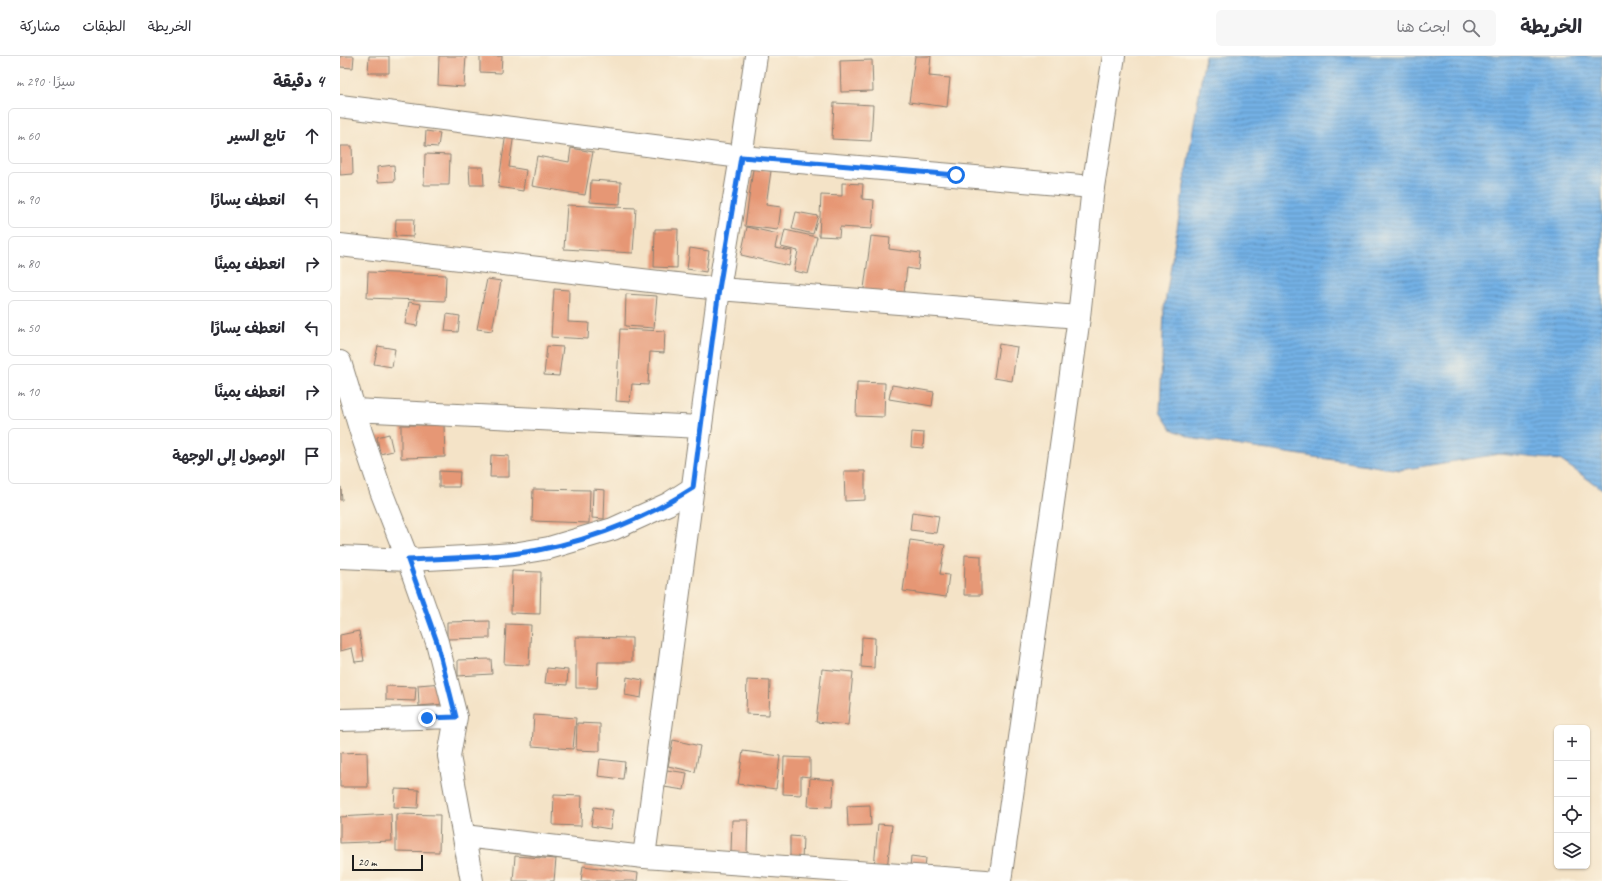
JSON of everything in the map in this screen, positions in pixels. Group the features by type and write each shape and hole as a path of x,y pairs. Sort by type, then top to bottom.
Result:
{"street":[{"path":"644,857 719,289 756,56"},
{"path":"1000,881 1079,317 1093,187 1114,56"},
{"path":"340,106 741,157 1093,187"},
{"path":"340,245 719,289 1079,317"},
{"path":"340,362 354,410 381,490 437,642 456,717 449,756 472,881"},
{"path":"354,410 701,427"},
{"path":"340,557 408,560 513,554 549,548 613,529 668,504 693,488"},
{"path":"340,720 456,717"},
{"path":"464,836 644,857 986,881"}],"water":[{"path":"1205,56 1602,56 1602,489 1560,460 1499,454 1400,470 1195,439 1171,429 1160,412 1164,309"}],"building":[{"path":"340,56 354,56 353,68 340,67"},
{"path":"369,56 389,56 389,73 368,73"},
{"path":"439,56 466,56 464,87 438,85"},
{"path":"480,56 502,56 501,73 480,72"},
{"path":"915,56 931,56 929,76 950,78 947,107 909,102"},
{"path":"872,60 873,91 841,92 840,61"},
{"path":"834,103 873,105 871,141 832,139"},
{"path":"426,131 440,133 438,147 425,146"},
{"path":"506,133 514,134 509,167 526,170 523,191 498,187"},
{"path":"340,146 352,146 353,174 340,175"},
{"path":"571,148 593,152 585,195 532,186 537,156 569,162"},
{"path":"425,154 450,155 449,185 424,185"},
{"path":"394,165 395,181 378,182 377,167"},
{"path":"469,167 483,167 484,185 470,185"},
{"path":"753,169 771,171 766,205 781,207 778,230 745,226"},
{"path":"591,180 621,182 620,204 590,202"},
{"path":"842,183 863,184 862,199 874,200 872,229 840,227 839,237 819,236 821,195 842,196"},
{"path":"567,205 636,208 633,253 564,249"},
{"path":"796,212 818,216 813,234 792,229"},
{"path":"396,219 414,219 413,237 395,236"},
{"path":"747,227 778,234 775,248 792,251 789,266 741,255"},
{"path":"655,229 678,229 677,268 654,267"},
{"path":"785,230 817,237 808,274 794,271 798,251 781,247"},
{"path":"871,236 890,238 889,249 920,253 918,270 907,268 903,301 863,296"},
{"path":"690,248 709,251 706,272 687,269"},
{"path":"368,272 446,275 445,301 367,298"},
{"path":"487,279 501,281 492,331 477,329"},
{"path":"554,289 569,290 568,322 589,323 588,339 551,337"},
{"path":"626,294 657,296 654,328 625,326"},
{"path":"409,302 421,304 417,326 405,324"},
{"path":"447,314 460,316 458,332 445,331"},
{"path":"620,329 665,331 664,353 650,352 648,385 632,384 630,402 616,401"},
{"path":"999,344 1017,347 1012,381 994,378"},
{"path":"378,346 395,349 392,367 374,364"},
{"path":"547,346 563,347 559,376 544,375"},
{"path":"857,382 885,383 884,417 856,416"},
{"path":"892,385 934,392 932,406 889,399"},
{"path":"401,425 444,425 445,457 401,458"},
{"path":"912,432 924,433 923,448 911,447"},
{"path":"389,434 393,451 380,454 377,437"},
{"path":"491,455 509,456 509,477 490,477"},
{"path":"439,471 460,472 459,487 439,487"},
{"path":"844,471 865,471 865,500 845,501"},
{"path":"341,487 342,500 340,500"},
{"path":"533,489 590,490 589,523 532,521"},
{"path":"593,489 605,490 604,519 592,518"},
{"path":"912,512 939,516 936,533 910,530"},
{"path":"910,540 945,545 940,574 949,575 946,597 903,591"},
{"path":"965,555 981,556 981,595 964,595"},
{"path":"512,571 541,572 540,614 511,613"},
{"path":"490,621 490,638 447,639 447,622"},
{"path":"506,624 531,625 529,665 504,664"},
{"path":"359,631 364,661 355,662 352,648 340,651 340,635"},
{"path":"576,637 632,638 632,662 598,662 597,688 576,688"},
{"path":"862,637 875,638 874,668 861,667"},
{"path":"491,659 492,674 458,676 458,660"},
{"path":"547,668 568,670 567,685 545,683"},
{"path":"822,669 853,672 848,725 816,722"},
{"path":"627,677 643,680 641,698 625,695"},
{"path":"747,680 770,681 769,715 746,714"},
{"path":"442,683 444,704 419,706 418,685"},
{"path":"386,686 416,687 415,701 386,700"},
{"path":"534,715 576,718 573,749 532,746"},
{"path":"577,723 600,724 600,751 576,750"},
{"path":"673,740 700,746 695,772 668,766"},
{"path":"743,751 780,756 776,789 738,784"},
{"path":"367,752 368,787 340,787 340,753"},
{"path":"784,757 810,758 810,777 801,776 801,795 783,794"},
{"path":"600,759 625,762 623,779 598,776"},
{"path":"667,770 687,773 684,790 664,787"},
{"path":"810,778 834,780 832,807 808,806"},
{"path":"395,789 419,790 418,808 394,807"},
{"path":"554,795 582,796 581,826 553,825"},
{"path":"870,805 871,825 848,826 847,806"},
{"path":"594,807 613,810 610,829 591,826"},
{"path":"391,814 392,841 340,843 340,817"},
{"path":"396,814 440,815 439,852 396,851"},
{"path":"732,820 748,820 747,853 731,852"},
{"path":"878,824 892,825 887,869 874,867"},
{"path":"790,836 803,837 802,861 790,861"},
{"path":"515,856 556,859 554,881 513,881"},
{"path":"911,856 926,858 924,879 909,878"},
{"path":"583,866 638,873 637,881 581,881"}],"route":[{"path":"427,718 456,717 437,642 408,560 513,554 549,548 613,529 668,504 693,488 719,289 741,157 956,175"}]}
